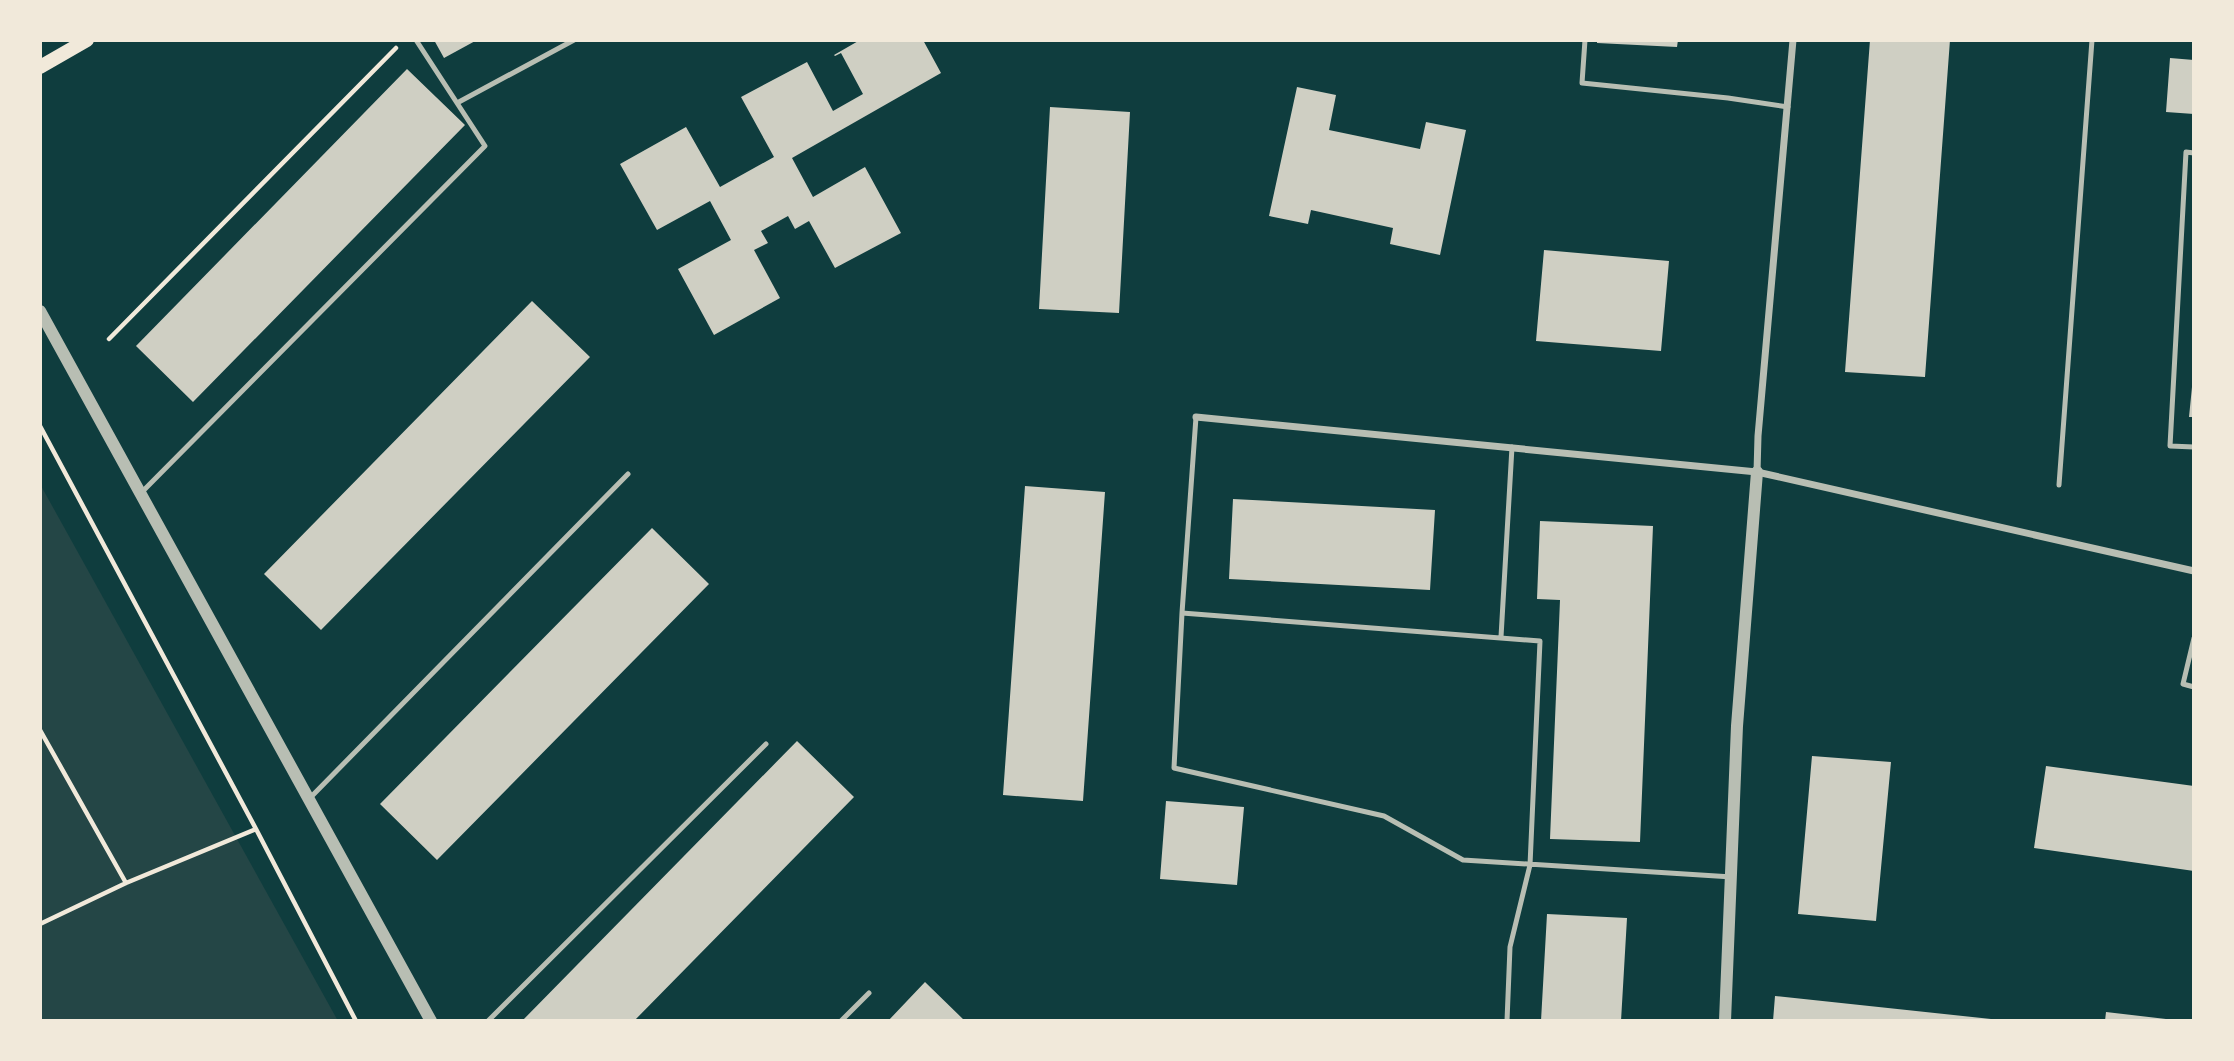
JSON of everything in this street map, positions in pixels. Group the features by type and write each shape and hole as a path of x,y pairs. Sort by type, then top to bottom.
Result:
{"main road":[{"path":"40,66 88,40"}],"street":[{"path":"1725,1021 1737,726 1759,424 1793,40"},
{"path":"40,311 431,1021"},
{"path":"1196,417 1757,471 2194,571"}],"lane":[{"path":"141,494 485,146 416,40"},
{"path":"457,103 574,40"},
{"path":"1585,40 1582,83 1788,107"},
{"path":"2059,485 2092,40"},
{"path":"2194,153 2186,152 2170,446 2194,447"},
{"path":"1196,417 1174,768 1384,816 1463,860 1732,877"},
{"path":"1501,637 1511,447"},
{"path":"309,799 628,474"},
{"path":"1182,613 1540,640 1530,865 1510,947 1507,1021"},
{"path":"2194,638 2183,684 2194,687"},
{"path":"488,1021 766,744"},
{"path":"841,1021 869,993"}],"path":[{"path":"108,339 404,40"},
{"path":"40,426 356,1021"},
{"path":"40,730 126,883"},
{"path":"40,924 126,883 256,829"}],"shaded area":[{"path":"40,484 338,1021 40,1021"}],"building":[{"path":"434,40 477,40 444,58"},
{"path":"860,40 923,40 941,73 792,158 813,197 865,167 901,233 835,268 809,221 795,229 788,216 761,231 768,243 754,250 780,298 714,335 678,269 731,240 710,201 657,230 620,164 686,127 720,187 774,157 741,97 807,62 833,111 863,94 841,53 834,55"},
{"path":"1597,40 1678,40 1677,47 1597,43"},
{"path":"1870,40 1950,40 1925,377 1845,372"},
{"path":"2170,58 2194,60 2194,114 2166,112"},
{"path":"407,69 465,125 193,402 136,346"},
{"path":"1297,87 1336,95 1329,130 1420,149 1426,122 1466,130 1440,255 1390,244 1393,228 1311,210 1308,224 1269,216"},
{"path":"1050,107 1130,112 1119,313 1039,309"},
{"path":"1544,250 1669,261 1661,351 1536,341"},
{"path":"532,301 590,357 321,630 264,574"},
{"path":"2192,387 2194,417 2189,417"},
{"path":"1025,486 1105,492 1083,801 1003,795"},
{"path":"1233,499 1435,510 1430,590 1229,579"},
{"path":"1540,521 1653,526 1640,842 1550,839 1560,600 1537,599"},
{"path":"652,528 709,584 437,860 380,804"},
{"path":"797,741 854,797 634,1021 522,1021"},
{"path":"1812,756 1891,762 1876,921 1798,914"},
{"path":"2046,766 2194,786 2194,871 2034,848"},
{"path":"1166,801 1244,807 1237,885 1160,879"},
{"path":"1547,914 1627,918 1621,1021 1541,1021"},
{"path":"925,982 965,1021 888,1021"},
{"path":"1775,996 1991,1019 1991,1021 1773,1021"},
{"path":"2106,1012 2166,1019 2105,1021"}]}
